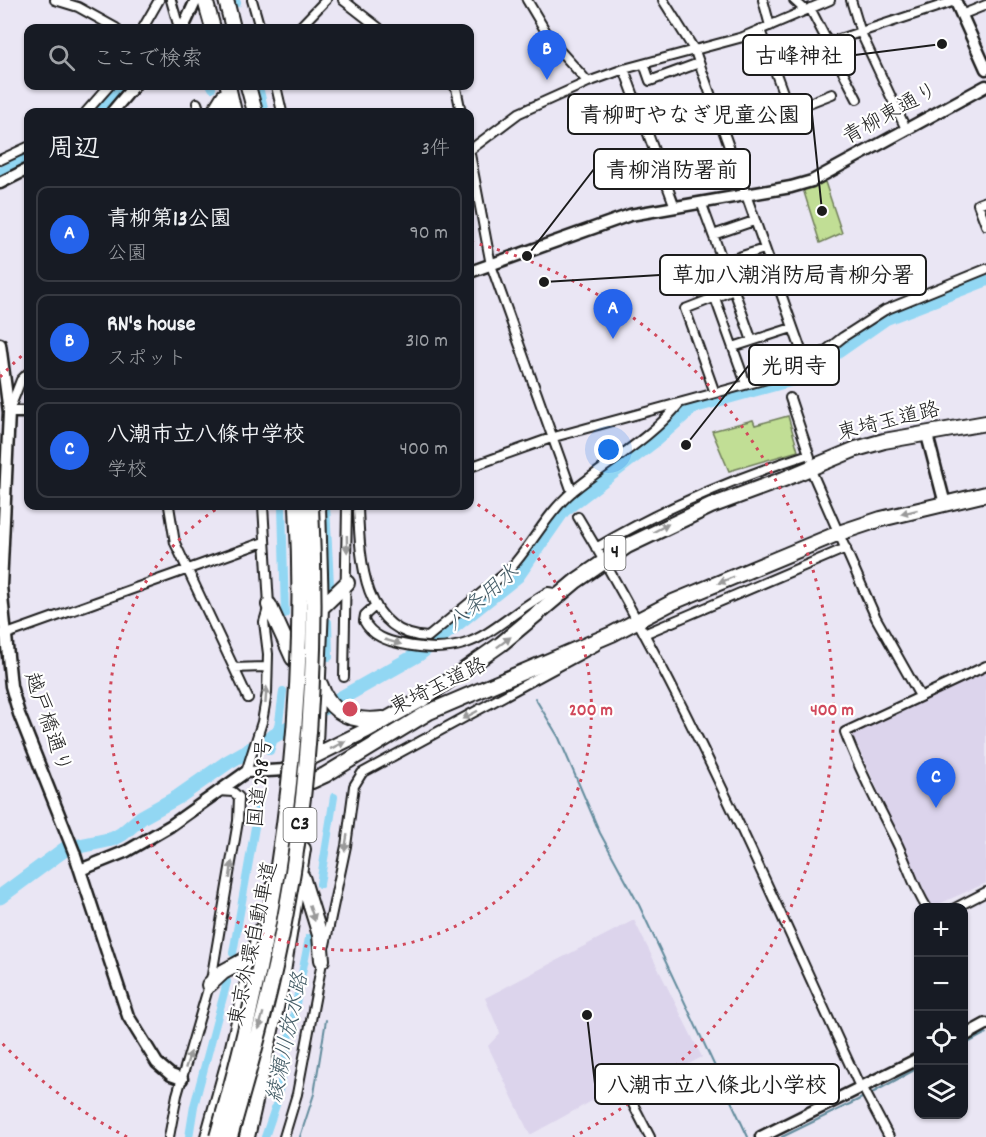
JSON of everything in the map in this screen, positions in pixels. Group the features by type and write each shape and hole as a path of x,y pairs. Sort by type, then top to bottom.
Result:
{"highway":[{"path":"197,0 205,24"},
{"path":"205,0 212,24"},
{"path":"219,0 226,24"},
{"path":"226,0 233,24"},
{"path":"216,108 224,90"},
{"path":"224,90 226,108"},
{"path":"224,90 232,108"},
{"path":"243,90 247,108"},
{"path":"249,90 254,108"},
{"name":"東埼玉道路","path":"286,770 390,718 449,681 501,644 561,594 600,554 811,463 884,441 986,423"},
{"name":"東埼玉道路","path":"312,781 356,759 438,708 612,634 673,602 839,533 881,519 986,494"},
{"name":"国道298号","path":"210,1135 273,869 286,770 293,658 290,510"},
{"name":"東京外環自動車道","path":"210,1135 261,965 274,906 286,821 300,652 297,510"},
{"name":"東京外環自動車道","path":"230,1137 275,968 301,813 314,646 311,510"},
{"path":"247,1137 290,941 312,781 320,682 321,608 318,510"},
{"path":"321,608 346,582"},
{"path":"269,605 293,658"},
{"path":"320,682 331,705 349,718 370,721 390,718"},
{"path":"286,770 312,781"},
{"path":"301,866 303,885 320,935 322,960"},
{"path":"209,985 223,972 246,962 254,955"},
{"path":"239,1137 263,1068"}],"street":[{"path":"55,0 78,7 109,24"},
{"path":"145,24 159,0"},
{"path":"171,0 180,24"},
{"path":"183,24 197,0"},
{"path":"252,0 259,24"},
{"path":"303,24 326,0"},
{"path":"342,0 375,24"},
{"path":"527,0 552,42 588,82"},
{"path":"663,0 695,51 744,195 806,364"},
{"path":"763,0 770,27"},
{"path":"795,0 810,6 857,99"},
{"path":"474,149 519,113 588,82 624,69 695,51 770,27 810,6 830,0"},
{"path":"851,0 861,31 906,129"},
{"path":"827,43 955,1 986,69"},
{"path":"961,15 986,5"},
{"path":"760,30 796,128"},
{"path":"644,64 650,81 699,63"},
{"path":"624,69 675,207"},
{"name":"青柳東通り","path":"474,271 620,218 812,181 986,86"},
{"path":"90,108 105,90"},
{"path":"115,108 131,90"},
{"path":"277,90 281,108"},
{"path":"456,90 460,108"},
{"path":"791,110 832,94"},
{"path":"197,103 199,108"},
{"path":"0,160 24,149"},
{"path":"0,183 24,171"},
{"path":"474,175 490,265 572,492"},
{"path":"986,201 978,204 986,225"},
{"path":"701,202 723,261 764,249"},
{"path":"713,235 754,221"},
{"path":"474,466 554,437 715,393 806,364 885,310 986,269"},
{"path":"715,393 685,309 734,290 752,341"},
{"path":"715,298 746,384"},
{"path":"733,347 792,328"},
{"name":"越戸橋通り","path":"0,344 6,417 1,586 3,642 10,686 74,852 136,1032 157,1063 171,1075 182,1079"},
{"path":"6,417 24,377"},
{"path":"790,398 822,500 828,508 876,618 920,696"},
{"path":"362,510 362,566 376,605 396,629 407,635 428,637 509,570 520,558 538,529 572,492 655,430 680,403"},
{"path":"6,417 24,413"},
{"path":"927,435 945,504"},
{"path":"171,510 175,543 249,698"},
{"path":"246,772 262,722 267,667 264,622 269,605 263,510"},
{"path":"344,677 347,510"},
{"path":"578,517 638,620 862,1089 888,1137"},
{"path":"3,642 188,569 264,543"},
{"path":"644,634 846,548"},
{"path":"376,605 365,615 364,621 382,638 408,646 454,648 474,642 548,592 561,594"},
{"path":"284,1137 297,1094 346,846 354,786 362,773 589,651 612,634"},
{"path":"924,903 913,885 874,795 861,773 845,732 986,666"},
{"path":"234,668 267,667"},
{"path":"80,870 145,841 246,772 286,770"},
{"path":"169,1137 182,1079 209,985 226,900 240,803 233,792 217,791"},
{"path":"965,903 986,892"},
{"path":"968,1033 986,1024"},
{"path":"761,1137 862,1089 914,1061"},
{"path":"623,1085 650,1137"}],"shaded area":[{"path":"986,671 986,883 941,903 930,903 852,734"},
{"path":"634,920 702,1057 664,1077 659,1064 530,1135 488,1046 500,1033 485,998"}],"green space":[{"path":"824,179 842,233 820,243 803,189"},
{"path":"788,416 798,451 729,471 712,431 753,420 755,425"}],"waterway":[{"path":"104,108 118,90"},
{"name":"綾瀬川放水路","path":"260,91 264,108"},
{"path":"0,175 24,163"},
{"name":"八条用水","path":"0,897 65,849 113,839 142,817 178,797 228,762 419,654 517,576 563,510 652,442 693,406 802,376 885,318 986,279"},
{"name":"綾瀬川放水路","path":"282,510 285,614"},
{"name":"綾瀬川放水路","path":"326,510 330,585"},
{"name":"綾瀬川放水路","path":"328,622 329,657"},
{"name":"綾瀬川放水路","path":"270,751 279,722 283,691"},
{"path":"535,698 559,738 600,833 639,905 748,1137"},
{"name":"綾瀬川放水路","path":"320,884 334,797"},
{"name":"綾瀬川放水路","path":"233,953 259,804"},
{"name":"綾瀬川放水路","path":"265,1137 276,1105 309,938"},
{"name":"綾瀬川放水路","path":"189,1137 194,1106 227,982"},
{"path":"300,1137 314,1094 326,1020"},
{"path":"968,1043 986,1033"},
{"path":"872,1093 914,1070"},
{"path":"782,1137 864,1097"}],"place":[{"name":"古峰神社","path":"942,44"},
{"name":"RN's house","path":"547,80"},
{"name":"青柳町やなぎ児童公園","path":"822,211"},
{"name":"青柳消防署前","path":"527,256"},
{"name":"草加八潮消防局青柳分署","path":"544,282"},
{"name":"青柳第13公園","path":"613,339"},
{"name":"光明寺","path":"686,445"},
{"name":"八潮市立八條中学校","path":"936,808"},
{"name":"八潮市立八條北小学校","path":"587,1015"}]}
